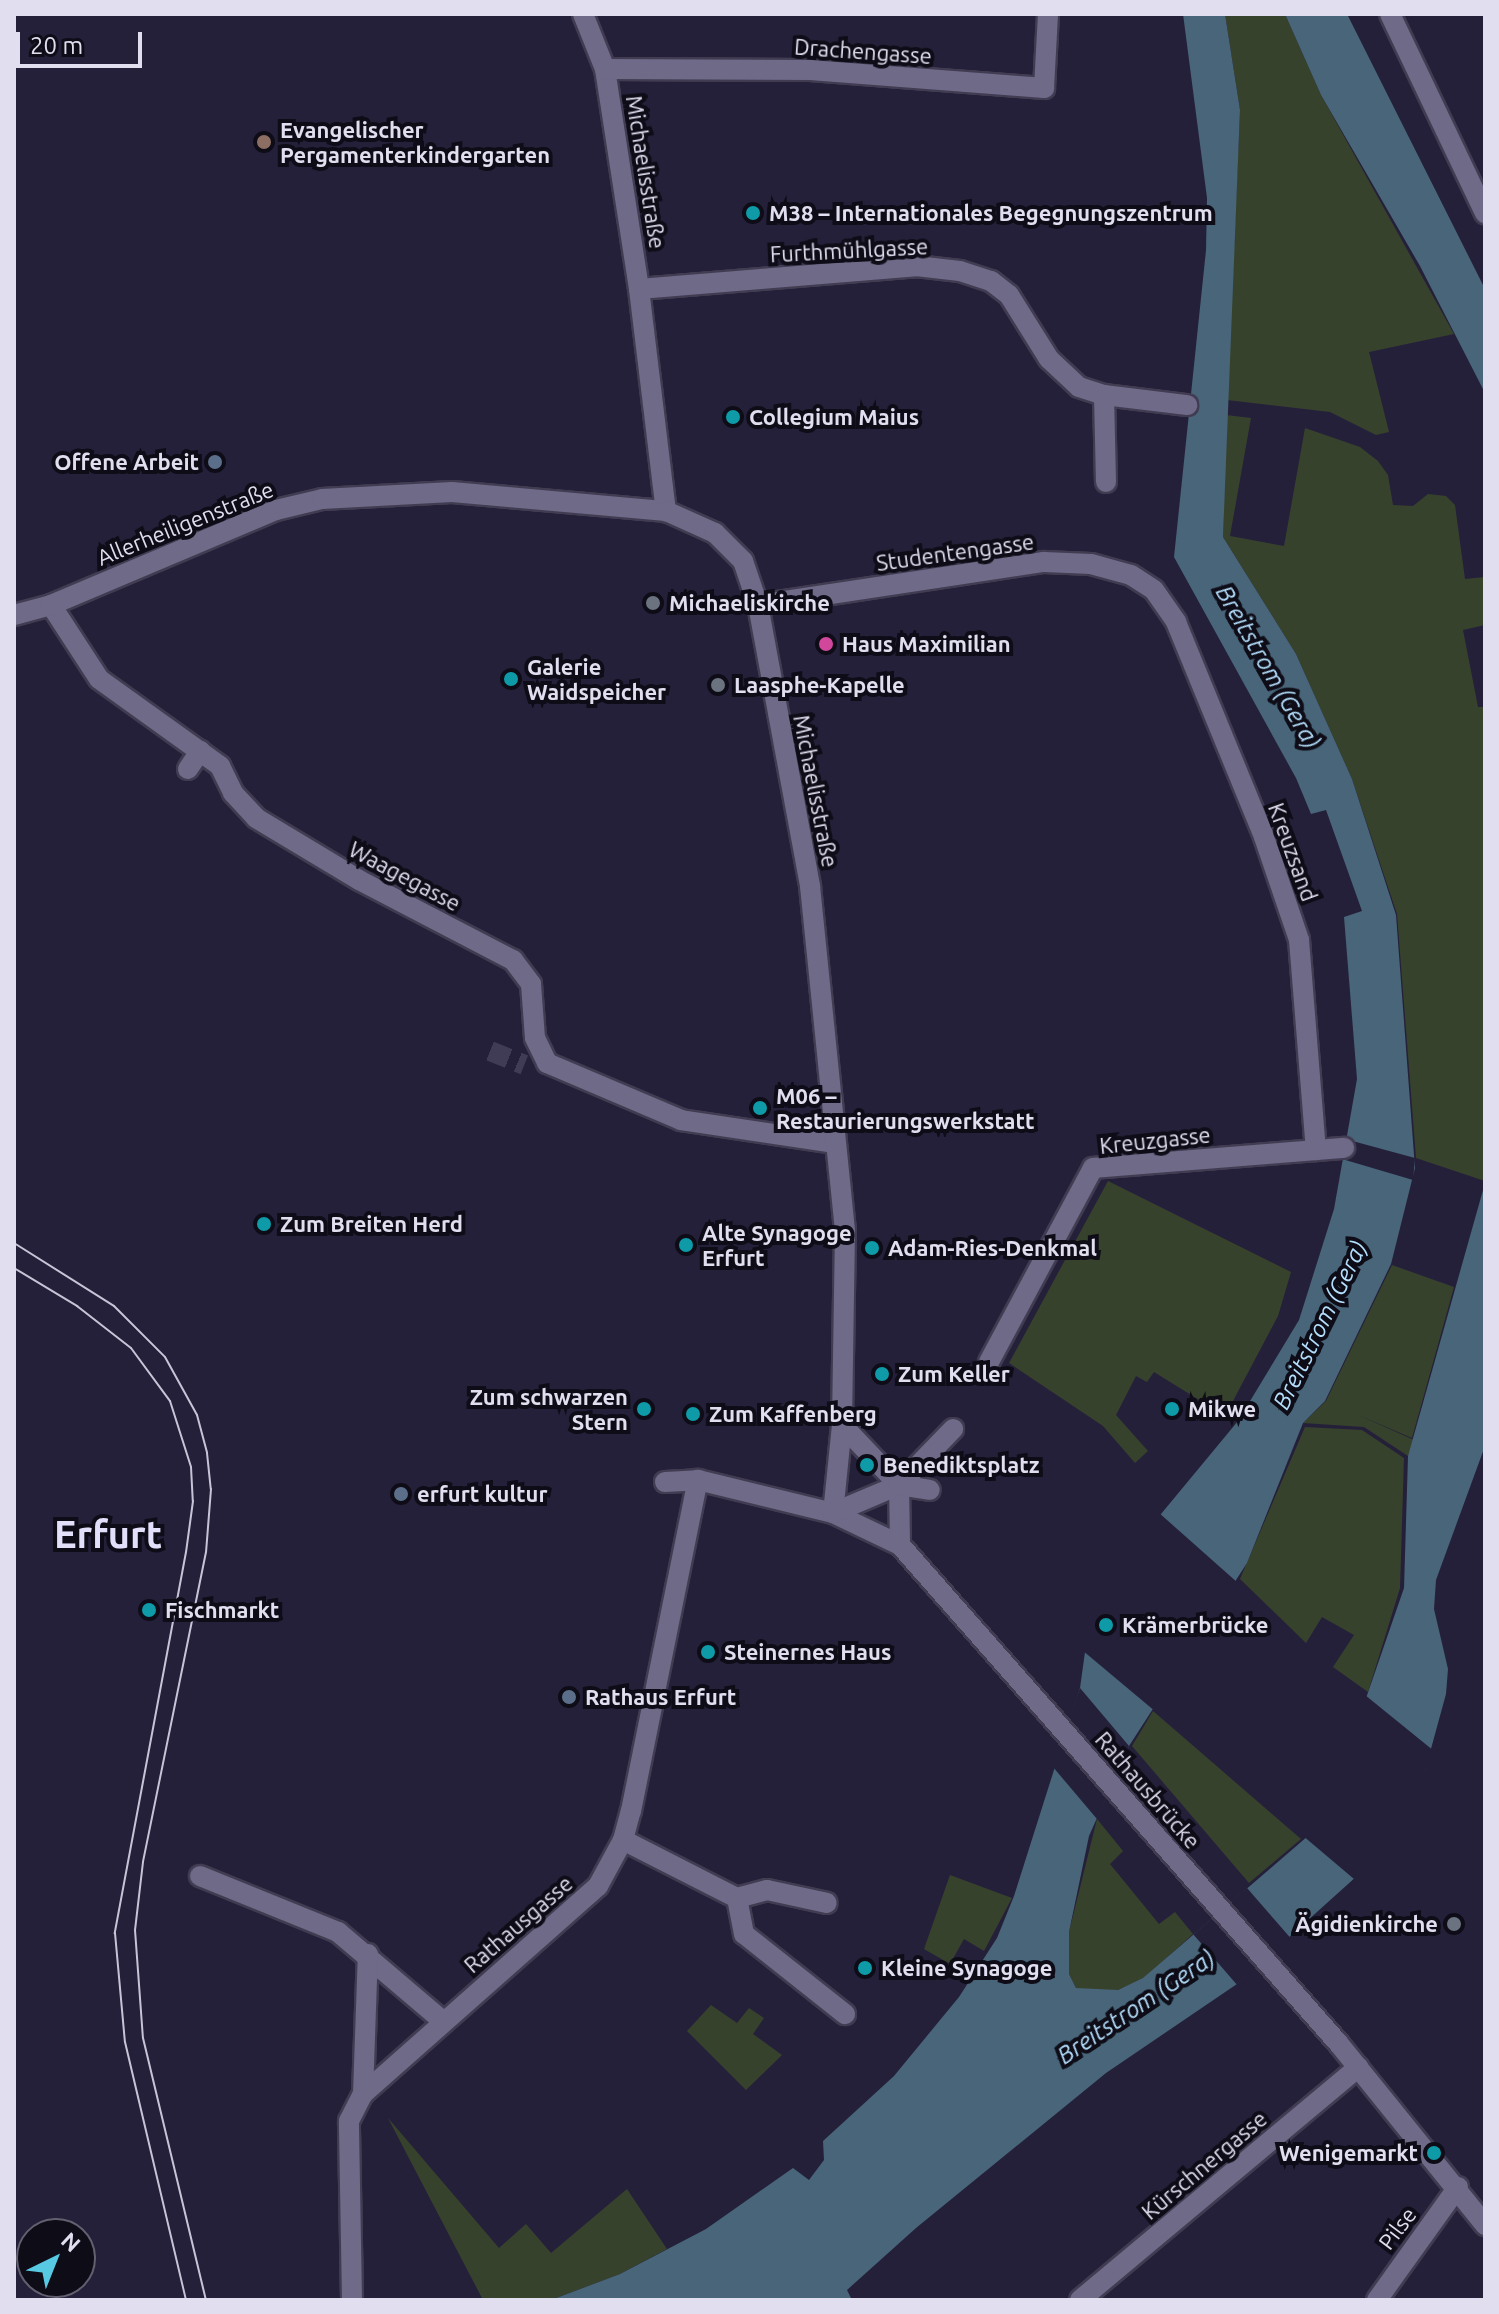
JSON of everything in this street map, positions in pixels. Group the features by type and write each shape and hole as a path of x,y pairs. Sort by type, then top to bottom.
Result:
{"street":[{"name":"Michaelisstraße","path":"583,14 605,69 639,289 666,511 715,533 743,561 758,605 810,886 845,1231 839,1391 842,1425"},
{"name":"Drachengasse","path":"605,69 810,70 1044,88 1048,14"},
{"path":"1390,14 1485,213"},
{"name":"Furthmühlgasse","path":"639,289 916,266 960,271 991,281 1009,295 1049,359 1079,387 1104,395 1187,405"},
{"path":"1104,395 1106,482"},
{"name":"Allerheiligenstraße","path":"14,615 51,605 179,547 276,510 322,499 452,492 666,511"},
{"name":"Studentengasse","path":"758,605 1044,562 1091,564 1131,575 1154,590"},
{"name":"Kreuzsand","path":"1154,590 1176,622 1264,837 1299,940 1316,1150"},
{"name":"Waagegasse","path":"51,605 99,679 220,766 233,793 256,818 359,880 513,960 531,984 535,1038 547,1063"},
{"path":"188,769 200,751"},
{"path":"524,1065 547,1063 681,1120 835,1143"},
{"name":"Kreuzgasse","path":"989,1362 1093,1168 1344,1148"},
{"path":"842,1425 899,1485 930,1490"},
{"path":"833,1513 842,1425"},
{"path":"833,1513 899,1485 953,1429"},
{"path":"665,1482 698,1480 833,1513 900,1545 899,1485"},
{"name":"Rathausgasse","path":"352,2300 349,2121 363,2094 598,1886 623,1840 698,1480"},
{"name":"Rathausbrücke","path":"900,1545 1359,2067"},
{"path":"623,1840 737,1898"},
{"path":"200,1876 338,1932 368,1954 443,2021"},
{"path":"737,1898 769,1884 827,1903"},
{"path":"737,1898 744,1934 845,2014"},
{"name":"Rathausgasse","path":"363,2094 368,1954"},
{"path":"1359,2067 1458,2187 1485,2225"},
{"name":"Kürschnergasse","path":"1080,2300 1359,2067"},
{"name":"Pilse","path":"1377,2300 1458,2187"}],"green space":[{"path":"1225,14 1285,14 1321,95 1454,334 1369,352 1389,432 1376,435 1330,412 1227,400 1240,110"},
{"path":"1226,415 1251,418 1230,536 1284,546 1305,428 1360,447 1378,461 1388,475 1393,505 1413,506 1428,494 1446,496 1455,505 1465,579 1485,577 1485,625 1463,630 1478,707 1485,707 1485,1181 1416,1158 1397,914 1352,779 1296,654 1223,537"},
{"path":"1108,1181 1291,1272 1278,1316 1225,1416 1154,1372 1147,1382 1136,1376 1116,1415 1148,1451 1135,1463 1103,1426 1009,1363"},
{"path":"1392,1265 1454,1287 1412,1438 1356,1414 1414,1440 1408,1456 1364,1427 1303,1423 1326,1401"},
{"path":"1305,1427 1362,1430 1404,1458 1400,1588 1368,1692 1333,1667 1354,1635 1322,1617 1306,1643 1240,1579"},
{"path":"1153,1711 1301,1839 1249,1883 1132,1746"},
{"path":"1097,1819 1123,1851 1110,1864 1159,1924 1175,1912 1193,1934 1143,1979 1118,1990 1076,1988 1069,1974 1069,1932"},
{"path":"950,1875 1012,1898 984,1951 964,1939 950,1964 924,1949"},
{"path":"711,2005 737,2023 749,2008 764,2018 753,2034 782,2055 746,2090 687,2031"},
{"path":"388,2118 499,2248 526,2224 551,2253 627,2189 667,2249 620,2274 551,2300 483,2300"}],"water":[{"name":"Breitstrom (Gera)","path":"1183,14 1225,14 1240,110 1223,537 1296,654 1352,779 1396,915 1415,1168 1391,1264 1325,1401 1303,1423 1247,1563 1129,1746 1089,1836 1069,1932 1069,1974 1076,1988 1118,1990 1143,1978 1323,1823 1404,1588 1408,1456 1485,1183 1485,1446 1436,1580 1434,1609 1448,1669 1446,1694 1426,1767 1377,1858 1237,1984 1106,2073 916,2228 847,2290 852,2300 551,2300 620,2274 706,2229 793,2168 809,2180 824,2160 823,2141 894,2076 959,1997 997,1938 1014,1896 1080,1688 1085,1652 1161,1514 1238,1421 1299,1320 1334,1209 1357,1079 1344,917 1362,911 1326,810 1311,814 1296,778 1174,557 1206,250 1207,198"},
{"path":"1285,14 1347,14 1485,289 1485,393 1420,266 1321,95"}],"pier":[{"path":"1345,1139 1415,1158 1413,1180 1342,1159"},
{"path":"1158,1512 1238,1583 1156,1712 1082,1650"},
{"path":"1080,1688 1129,1746 1097,1819 1053,1767"},
{"path":"1365,1695 1434,1751 1381,1860 1345,1891 1354,1879 1302,1835 1319,1821"},
{"path":"1247,1888 1290,1938 1237,1984 1193,1935"}],"tunnel":[{"path":"490,1051 524,1065"}],"tram line":[{"path":"14,1243 114,1306 165,1357 197,1415 207,1453 211,1489 206,1552 143,1862 135,1930 143,2038 206,2300"},
{"path":"14,1268 77,1306 131,1348 170,1401 191,1467 193,1501 186,1552 115,1933 125,2042 186,2300"}],"place":[{"name":"Evangelischer Pergamenterkindergarten","path":"264,142"},
{"name":"M38 – Internationales Begegnungszentrum","path":"753,213"},
{"name":"Collegium Maius","path":"733,417"},
{"name":"Offene Arbeit","path":"215,462"},
{"name":"Michaeliskirche","path":"653,603"},
{"name":"Haus Maximilian","path":"826,644"},
{"name":"Galerie Waidspeicher","path":"511,679"},
{"name":"Laasphe-Kapelle","path":"718,685"},
{"name":"M06 – Restaurierungswerkstatt","path":"760,1108"},
{"name":"Zum Breiten Herd","path":"264,1224"},
{"name":"Alte Synagoge Erfurt","path":"686,1245"},
{"name":"Adam-Ries-Denkmal","path":"872,1248"},
{"name":"Zum Keller","path":"882,1374"},
{"name":"Zum schwarzen Stern","path":"644,1409"},
{"name":"Mikwe","path":"1172,1409"},
{"name":"Zum Kaffenberg","path":"693,1414"},
{"name":"Benediktsplatz","path":"867,1465"},
{"name":"erfurt kultur","path":"401,1494"},
{"name":"Fischmarkt","path":"149,1610"},
{"name":"Krämerbrücke","path":"1106,1625"},
{"name":"Steinernes Haus","path":"708,1652"},
{"name":"Rathaus Erfurt","path":"569,1697"},
{"name":"Ägidienkirche","path":"1454,1924"},
{"name":"Kleine Synagoge","path":"865,1968"},
{"name":"Wenigemarkt","path":"1434,2153"}],"district":[{"name":"Erfurt","path":"108,1535"}]}
